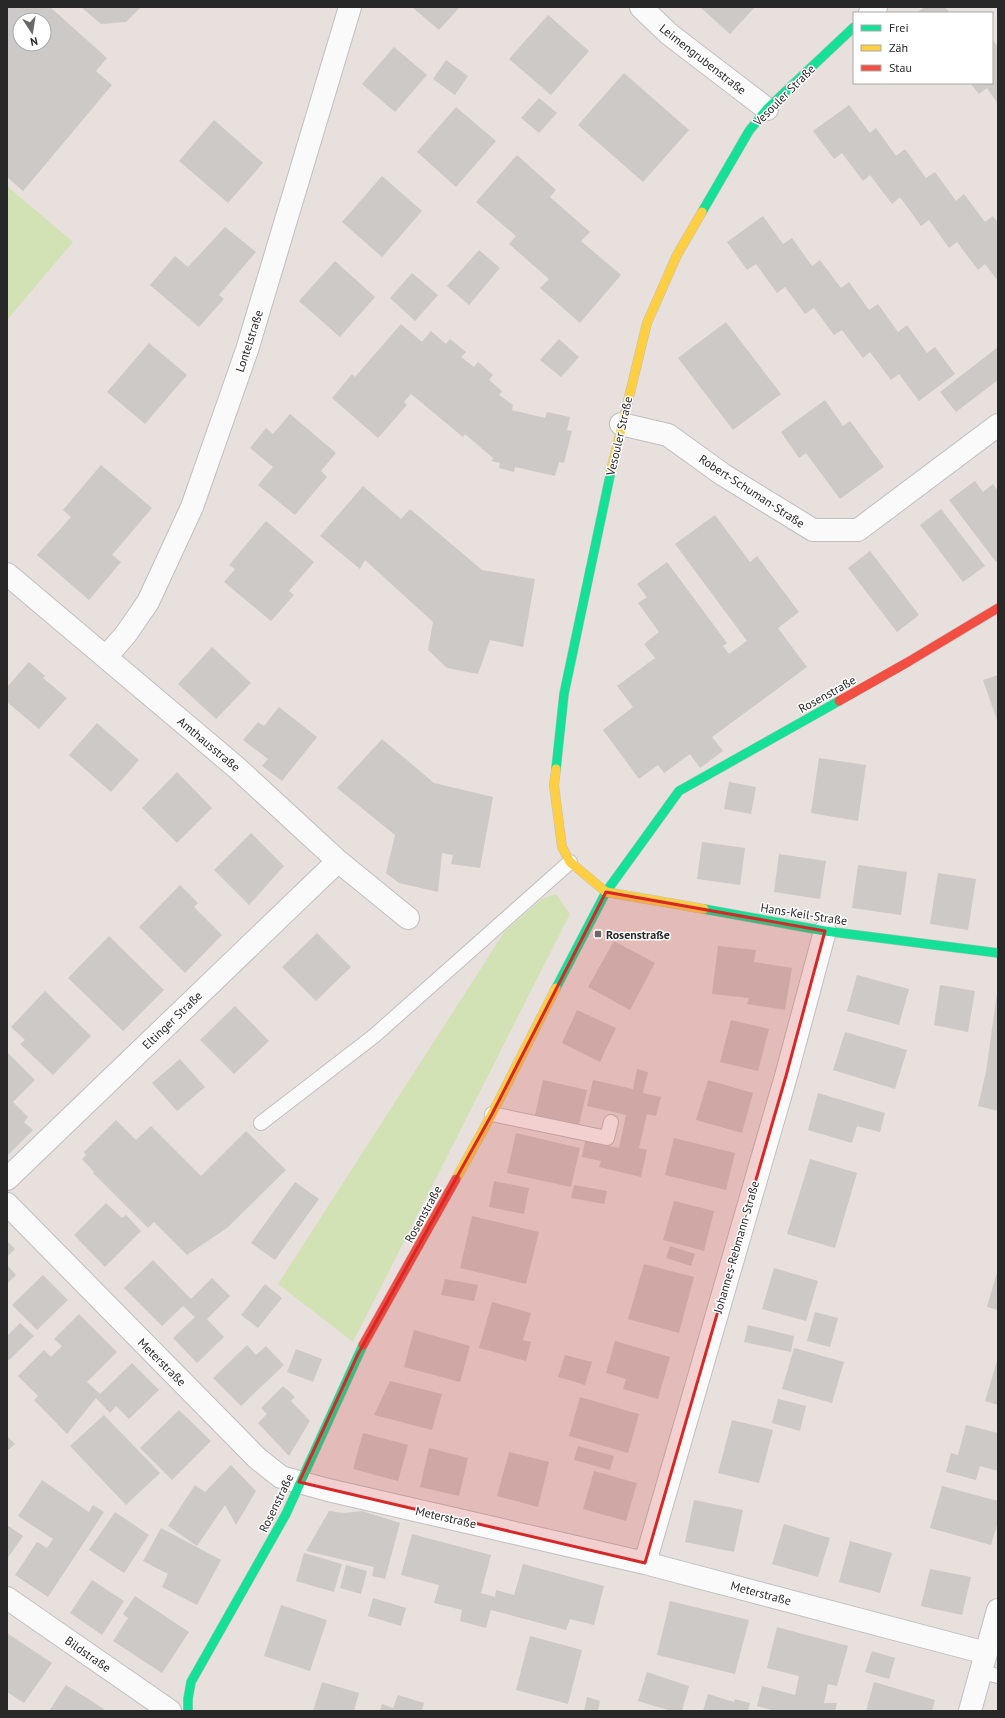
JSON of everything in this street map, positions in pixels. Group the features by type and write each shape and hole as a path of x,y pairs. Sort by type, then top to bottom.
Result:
{"street":[{"name":"Lontelstraße","path":"106,657 126,634 148,602 192,508 247,350 350,7"},
{"name":"Leimengrubenstraße","path":"641,7 670,34 766,109"},
{"name":"Vesouler Straße","path":"606,892 570,862 562,847 554,785 564,694 621,424 647,323 677,255 749,131 766,109 853,28"},
{"name":"Robert-Schuman-Straße","path":"621,424 668,435 722,474 813,530 858,530 998,425"},
{"name":"Amthausstraße","path":"7,574 237,768 338,861 408,918"},
{"name":"Rosenstraße","path":"188,1711 188,1699 191,1682 286,1514 299,1482 358,1354 492,1114 584,932 606,892 679,791 908,662 998,608"},
{"name":"Eltinger Straße","path":"7,1179 338,861"},
{"name":"Hans-Keil-Straße","path":"606,892 825,931 998,953"},
{"name":"Johannes-Rebmann-Straße","path":"645,1563 786,1076 825,931"},
{"name":"Meterstraße","path":"7,1204 258,1459 281,1477 328,1490 645,1563 988,1667"},
{"name":"Bildstraße","path":"7,1598 170,1711"},
{"path":"970,1711 988,1667 998,1610"}],"lane":[{"path":"261,1123 374,1036 570,862"},
{"path":"492,1114 607,1138 611,1122"}],"highlighted area":[{"path":"606,892 825,931 786,1076 645,1563 299,1482 358,1354 492,1114"}],"green space":[{"path":"7,186 73,242 7,320"},
{"path":"556,894 570,914 353,1342 278,1284 505,931 542,899"}],"building":[{"path":"7,7 50,7 107,58 96,71 112,85 23,191 7,177"},
{"path":"81,7 141,7 126,22 101,24"},
{"path":"412,7 460,7 439,30"},
{"path":"700,7 755,7 730,34"},
{"path":"925,7 945,7 949,12 918,12"},
{"path":"548,15 589,51 551,95 509,59"},
{"path":"993,40 998,47 998,104 987,88 979,94 971,84 993,84"},
{"path":"394,47 427,75 395,112 362,84"},
{"path":"446,60 468,76 455,95 433,79"},
{"path":"624,73 689,130 643,182 578,125"},
{"path":"539,98 557,113 539,133 521,118"},
{"path":"849,105 870,133 876,128 896,156 905,149 926,178 935,172 956,201 964,194 985,222 993,216 998,223 998,281 985,264 978,270 957,242 949,248 929,220 921,226 900,197 892,204 870,175 863,181 842,153 834,159 813,131"},
{"path":"456,107 496,141 456,187 417,152"},
{"path":"214,120 263,163 228,203 179,161"},
{"path":"517,155 556,190 550,197 590,232 581,241 621,275 580,323 540,288 549,279 509,244 516,236 476,202"},
{"path":"382,176 422,211 382,257 342,222"},
{"path":"763,216 783,244 792,238 812,266 820,260 841,288 849,282 869,310 878,304 898,332 907,325 927,353 935,347 955,374 919,401 899,374 891,380 870,352 863,358 842,330 834,335 814,308 805,314 785,287 777,293 756,264 747,270 727,242"},
{"path":"225,227 256,252 219,295 224,299 199,327 150,285 175,256 188,267"},
{"path":"479,250 500,268 469,305 447,286"},
{"path":"335,261 375,297 340,337 299,301"},
{"path":"412,273 438,295 415,321 390,298"},
{"path":"726,322 781,394 733,430 678,358"},
{"path":"401,324 422,342 431,331 446,344 450,339 466,352 461,357 474,367 478,362 493,375 489,380 502,391 499,395 513,405 512,410 545,418 547,412 570,417 567,430 572,431 564,463 559,462 555,476 515,467 514,472 499,468 500,463 492,461 493,458 465,434 463,437 411,394 404,402 407,405 378,438 332,398 352,374 355,377"},
{"path":"559,339 579,357 561,377 540,360"},
{"path":"149,343 187,375 145,424 107,392"},
{"path":"998,347 998,380 956,412 940,392"},
{"path":"825,400 843,426 850,421 884,467 840,499 806,453 799,458 781,432"},
{"path":"290,414 336,453 321,471 327,477 295,515 258,485 273,467 250,448 266,428 273,434"},
{"path":"101,465 152,508 112,555 121,562 89,600 37,555 71,517 63,510"},
{"path":"975,481 983,492 993,484 998,491 998,560 996,562 949,500"},
{"path":"363,486 401,519 410,509 482,570 535,579 523,647 490,640 478,674 447,668 428,650 433,622 365,560 360,569 320,536"},
{"path":"941,509 985,566 963,582 920,525"},
{"path":"715,515 750,562 757,556 799,612 778,628 807,667 712,737 723,751 700,768 690,754 664,773 658,765 639,779 603,730 633,707 617,686 655,658 644,644 659,632 638,603 647,597 637,584 667,562 727,643 723,646 729,654 747,641 675,544"},
{"path":"266,521 314,562 289,591 294,595 271,621 224,582 235,569 229,565"},
{"path":"870,551 919,615 897,632 848,568"},
{"path":"212,647 251,683 216,719 178,684"},
{"path":"29,662 45,676 43,678 67,698 39,729 7,702 7,687"},
{"path":"998,675 998,723 983,680"},
{"path":"279,707 317,737 282,781 262,766 268,759 243,740 258,722 264,726"},
{"path":"97,723 139,760 111,792 69,755"},
{"path":"382,739 434,783 493,797 480,868 451,864 453,855 442,853 438,892 399,883 386,873 395,835 337,788"},
{"path":"819,758 866,765 858,821 811,813"},
{"path":"177,772 212,808 177,843 142,808"},
{"path":"729,782 756,787 751,814 724,809"},
{"path":"251,833 284,866 249,905 214,870"},
{"path":"702,842 745,848 740,885 697,879"},
{"path":"779,854 826,861 820,899 774,892"},
{"path":"858,865 907,872 901,915 852,908"},
{"path":"938,873 976,879 968,930 930,924"},
{"path":"180,885 198,903 194,907 222,935 185,973 139,927"},
{"path":"317,933 351,967 316,1001 282,967"},
{"path":"109,936 164,990 123,1031 68,978"},
{"path":"614,941 655,963 630,1010 588,987"},
{"path":"718,946 756,950 754,962 792,968 785,1010 747,1004 749,998 712,994"},
{"path":"857,975 909,989 899,1025 847,1011"},
{"path":"940,985 975,991 968,1032 934,1025"},
{"path":"45,991 91,1036 53,1075 20,1044 25,1040 11,1027"},
{"path":"997,993 998,1111 978,1106 986,1072"},
{"path":"235,1006 269,1041 234,1074 200,1040"},
{"path":"577,1010 616,1028 600,1062 562,1043"},
{"path":"731,1020 769,1029 758,1071 720,1062"},
{"path":"845,1032 907,1050 895,1089 833,1070"},
{"path":"7,1052 35,1080 13,1102 28,1117 24,1122 33,1130 7,1156"},
{"path":"180,1059 205,1087 177,1111 152,1083"},
{"path":"637,1069 648,1072 643,1093 661,1097 656,1116 647,1114 639,1148 647,1150 641,1177 599,1167 601,1161 582,1157 585,1141 619,1148 626,1115 587,1106 593,1080 633,1089"},
{"path":"543,1080 587,1090 578,1129 534,1119"},
{"path":"708,1080 753,1093 742,1133 696,1120"},
{"path":"818,1093 885,1113 880,1132 857,1126 852,1143 808,1130"},
{"path":"116,1120 136,1140 151,1126 201,1176 246,1131 286,1170 227,1228 187,1255 154,1222 148,1228 93,1173 94,1172 82,1159 86,1155 84,1152"},
{"path":"516,1133 580,1148 571,1187 507,1173"},
{"path":"674,1138 735,1153 726,1190 665,1175"},
{"path":"810,1159 857,1173 835,1248 787,1234"},
{"path":"494,1181 529,1188 524,1214 489,1207"},
{"path":"295,1182 319,1199 275,1260 251,1243"},
{"path":"574,1185 607,1191 604,1204 571,1198"},
{"path":"674,1201 714,1211 704,1251 663,1240"},
{"path":"106,1203 122,1218 126,1215 141,1231 105,1267 74,1235"},
{"path":"472,1216 539,1232 526,1284 460,1268"},
{"path":"7,1241 15,1249 7,1257"},
{"path":"670,1246 695,1254 691,1266 666,1258"},
{"path":"153,1260 191,1299 212,1278 230,1296 207,1319 224,1337 197,1363 173,1338 195,1317 183,1306 162,1326 124,1288"},
{"path":"644,1264 694,1277 679,1333 628,1319"},
{"path":"7,1265 16,1275 7,1284"},
{"path":"774,1268 818,1281 806,1321 762,1309"},
{"path":"998,1269 998,1310 987,1307"},
{"path":"43,1275 68,1300 37,1330 12,1305"},
{"path":"445,1279 478,1285 474,1301 441,1295"},
{"path":"265,1284 282,1298 258,1328 241,1315"},
{"path":"492,1302 531,1313 523,1340 531,1342 526,1361 479,1348"},
{"path":"815,1312 838,1318 830,1347 807,1341"},
{"path":"79,1314 117,1352 87,1382 100,1394 132,1363 159,1390 129,1419 116,1406 110,1413 96,1398 67,1434 34,1400 38,1396 18,1376 44,1350 51,1357 62,1346 54,1339"},
{"path":"20,1323 34,1336 9,1360 7,1359 7,1336"},
{"path":"748,1325 794,1336 791,1352 744,1342"},
{"path":"414,1330 470,1346 460,1382 404,1367"},
{"path":"615,1341 670,1357 658,1399 623,1389 626,1379 606,1373"},
{"path":"247,1345 256,1355 266,1346 284,1365 241,1406 213,1378"},
{"path":"794,1348 844,1362 832,1403 782,1389"},
{"path":"296,1349 322,1359 313,1382 287,1372"},
{"path":"565,1355 592,1362 585,1385 558,1377"},
{"path":"998,1358 998,1405 985,1401"},
{"path":"390,1381 442,1394 432,1430 374,1415"},
{"path":"283,1386 295,1397 291,1401 310,1421 289,1456 258,1423 267,1414 261,1408"},
{"path":"580,1397 639,1414 628,1453 569,1436"},
{"path":"778,1399 806,1406 800,1431 772,1423"},
{"path":"179,1410 211,1441 172,1480 140,1448"},
{"path":"104,1415 160,1473 126,1505 70,1446"},
{"path":"732,1420 773,1430 759,1483 718,1473"},
{"path":"966,1425 998,1433 998,1471 980,1466 976,1480 946,1472 951,1453 958,1455"},
{"path":"363,1433 408,1445 398,1481 353,1469"},
{"path":"7,1436 15,1444 7,1451"},
{"path":"578,1446 614,1456 610,1470 574,1460"},
{"path":"429,1448 468,1458 459,1496 420,1487"},
{"path":"509,1452 549,1462 538,1507 497,1496"},
{"path":"231,1465 256,1491 236,1525 225,1505 197,1546 168,1526 195,1485 205,1492"},
{"path":"594,1471 637,1483 626,1521 583,1509"},
{"path":"42,1480 89,1512 93,1505 104,1512 48,1597 15,1575 37,1542 47,1548 53,1539 18,1516"},
{"path":"942,1486 998,1501 998,1522 991,1545 930,1528"},
{"path":"694,1500 743,1510 734,1552 685,1542"},
{"path":"329,1511 344,1513 362,1511 400,1523 385,1579 372,1576 374,1567 306,1551"},
{"path":"115,1512 149,1535 124,1573 89,1550"},
{"path":"784,1524 830,1538 818,1577 772,1564"},
{"path":"7,1525 23,1536 7,1559"},
{"path":"161,1528 221,1560 197,1605 162,1587 168,1574 143,1561"},
{"path":"412,1534 491,1555 481,1593 495,1597 496,1590 514,1595 523,1564 604,1586 594,1625 570,1619 566,1630 491,1610 486,1628 460,1621 462,1610 434,1603 439,1585 401,1575"},
{"path":"850,1541 892,1553 880,1593 839,1582"},
{"path":"304,1553 342,1564 334,1592 296,1581"},
{"path":"346,1565 367,1571 361,1594 340,1588"},
{"path":"930,1569 971,1577 962,1615 921,1606"},
{"path":"92,1580 124,1601 102,1635 70,1613"},
{"path":"135,1596 189,1632 162,1673 113,1641 128,1618 123,1614"},
{"path":"373,1598 406,1608 401,1626 368,1616"},
{"path":"670,1601 749,1620 735,1674 657,1655"},
{"path":"281,1605 327,1620 310,1671 264,1656"},
{"path":"777,1627 848,1646 837,1686 828,1684 824,1703 837,1703 835,1711 775,1711 757,1706 762,1686 795,1695 799,1676 767,1668"},
{"path":"7,1633 52,1663 24,1703 7,1692"},
{"path":"530,1636 582,1650 568,1704 516,1690"},
{"path":"872,1651 895,1658 889,1679 865,1672"},
{"path":"647,1672 689,1686 682,1711 671,1711 638,1701"},
{"path":"322,1682 359,1693 354,1711 313,1711"},
{"path":"874,1682 935,1700 932,1711 866,1711"},
{"path":"66,1685 104,1709 103,1711 49,1711"},
{"path":"708,1694 734,1702 735,1699 750,1703 748,1711 703,1711"},
{"path":"398,1695 424,1703 422,1711 380,1711 382,1704 393,1708"},
{"path":"587,1697 600,1701 598,1711 584,1711"}],"traffic: fast":[{"path":"702,212 749,131 767,109 853,28"},
{"path":"556,769 564,694 611,471"},
{"path":"556,988 606,892 679,791 839,701"},
{"path":"704,909 825,931 998,953"},
{"path":"188,1711 188,1699 191,1682 286,1514 363,1345"}],"traffic: slow":[{"path":"611,471 647,323 677,255 702,212"},
{"path":"556,769 554,785 562,847 570,862 606,892 704,909"},
{"path":"456,1179 492,1114 556,988"}],"traffic: jam":[{"path":"839,701 998,608"},
{"path":"363,1345 456,1179"}],"place":[{"name":"Rosenstraße","path":"598,934"}]}
